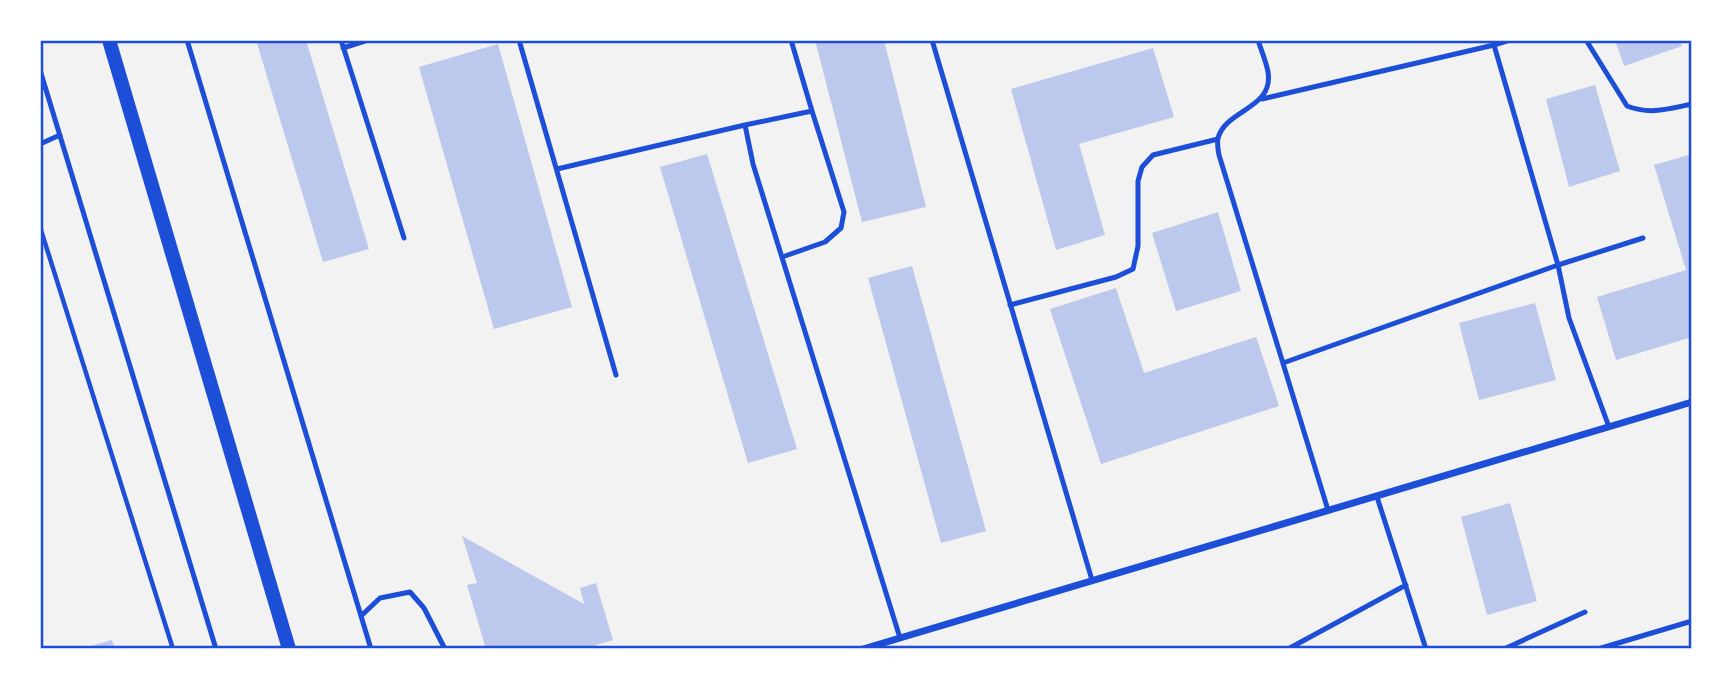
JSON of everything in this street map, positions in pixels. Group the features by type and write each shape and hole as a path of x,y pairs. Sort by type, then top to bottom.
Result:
{"main road":[{"path":"109,40 289,649"}],"street":[{"path":"863,649 1692,402"}],"lane":[{"path":"187,40 371,649"},
{"path":"341,40 404,238"},
{"path":"343,48 368,40"},
{"path":"519,40 616,375"},
{"path":"782,257 825,242 841,228 844,212 791,40"},
{"path":"932,40 1092,580"},
{"path":"1258,40 1269,74 1262,99"},
{"path":"1328,510 1219,155 1218,139 1227,124 1262,99 1510,40"},
{"path":"1586,40 1627,106 1654,113 1692,104"},
{"path":"1494,45 1558,265 1569,318 1609,427"},
{"path":"40,70 216,649"},
{"path":"557,169 812,111"},
{"path":"745,125 753,164 900,638"},
{"path":"40,144 60,135"},
{"path":"1010,304 1116,277 1133,269 1138,246 1139,181 1142,167 1153,155 1218,139"},
{"path":"1283,363 1558,265 1643,238"},
{"path":"1377,497 1426,649"},
{"path":"1288,649 1406,585"},
{"path":"361,616 380,598 410,592 425,608 445,649"},
{"path":"1504,649 1585,612"},
{"path":"1598,649 1692,621"}],"path":[{"path":"40,227 173,649"}],"building":[{"path":"256,40 306,40 369,249 323,262"},
{"path":"815,40 884,40 926,207 862,222"},
{"path":"1615,40 1680,40 1682,46 1624,66"},
{"path":"498,44 572,307 494,329 419,67"},
{"path":"1153,48 1174,117 1079,144 1105,235 1056,250 1011,89"},
{"path":"1595,85 1620,171 1569,187 1546,99"},
{"path":"707,154 797,449 748,463 660,167"},
{"path":"1692,154 1692,337 1616,360 1597,297 1686,270 1654,165"},
{"path":"1218,212 1241,291 1176,311 1152,233"},
{"path":"912,266 986,531 941,543 868,278"},
{"path":"1116,288 1144,373 1256,337 1279,406 1101,464 1050,309"},
{"path":"1535,303 1556,380 1479,400 1459,323"},
{"path":"1510,503 1537,601 1487,615 1461,517"},
{"path":"462,536 584,604 580,588 596,583 613,640 596,645 597,649 486,649 467,585 477,583"},
{"path":"112,640 115,649 84,649 84,648"}]}
